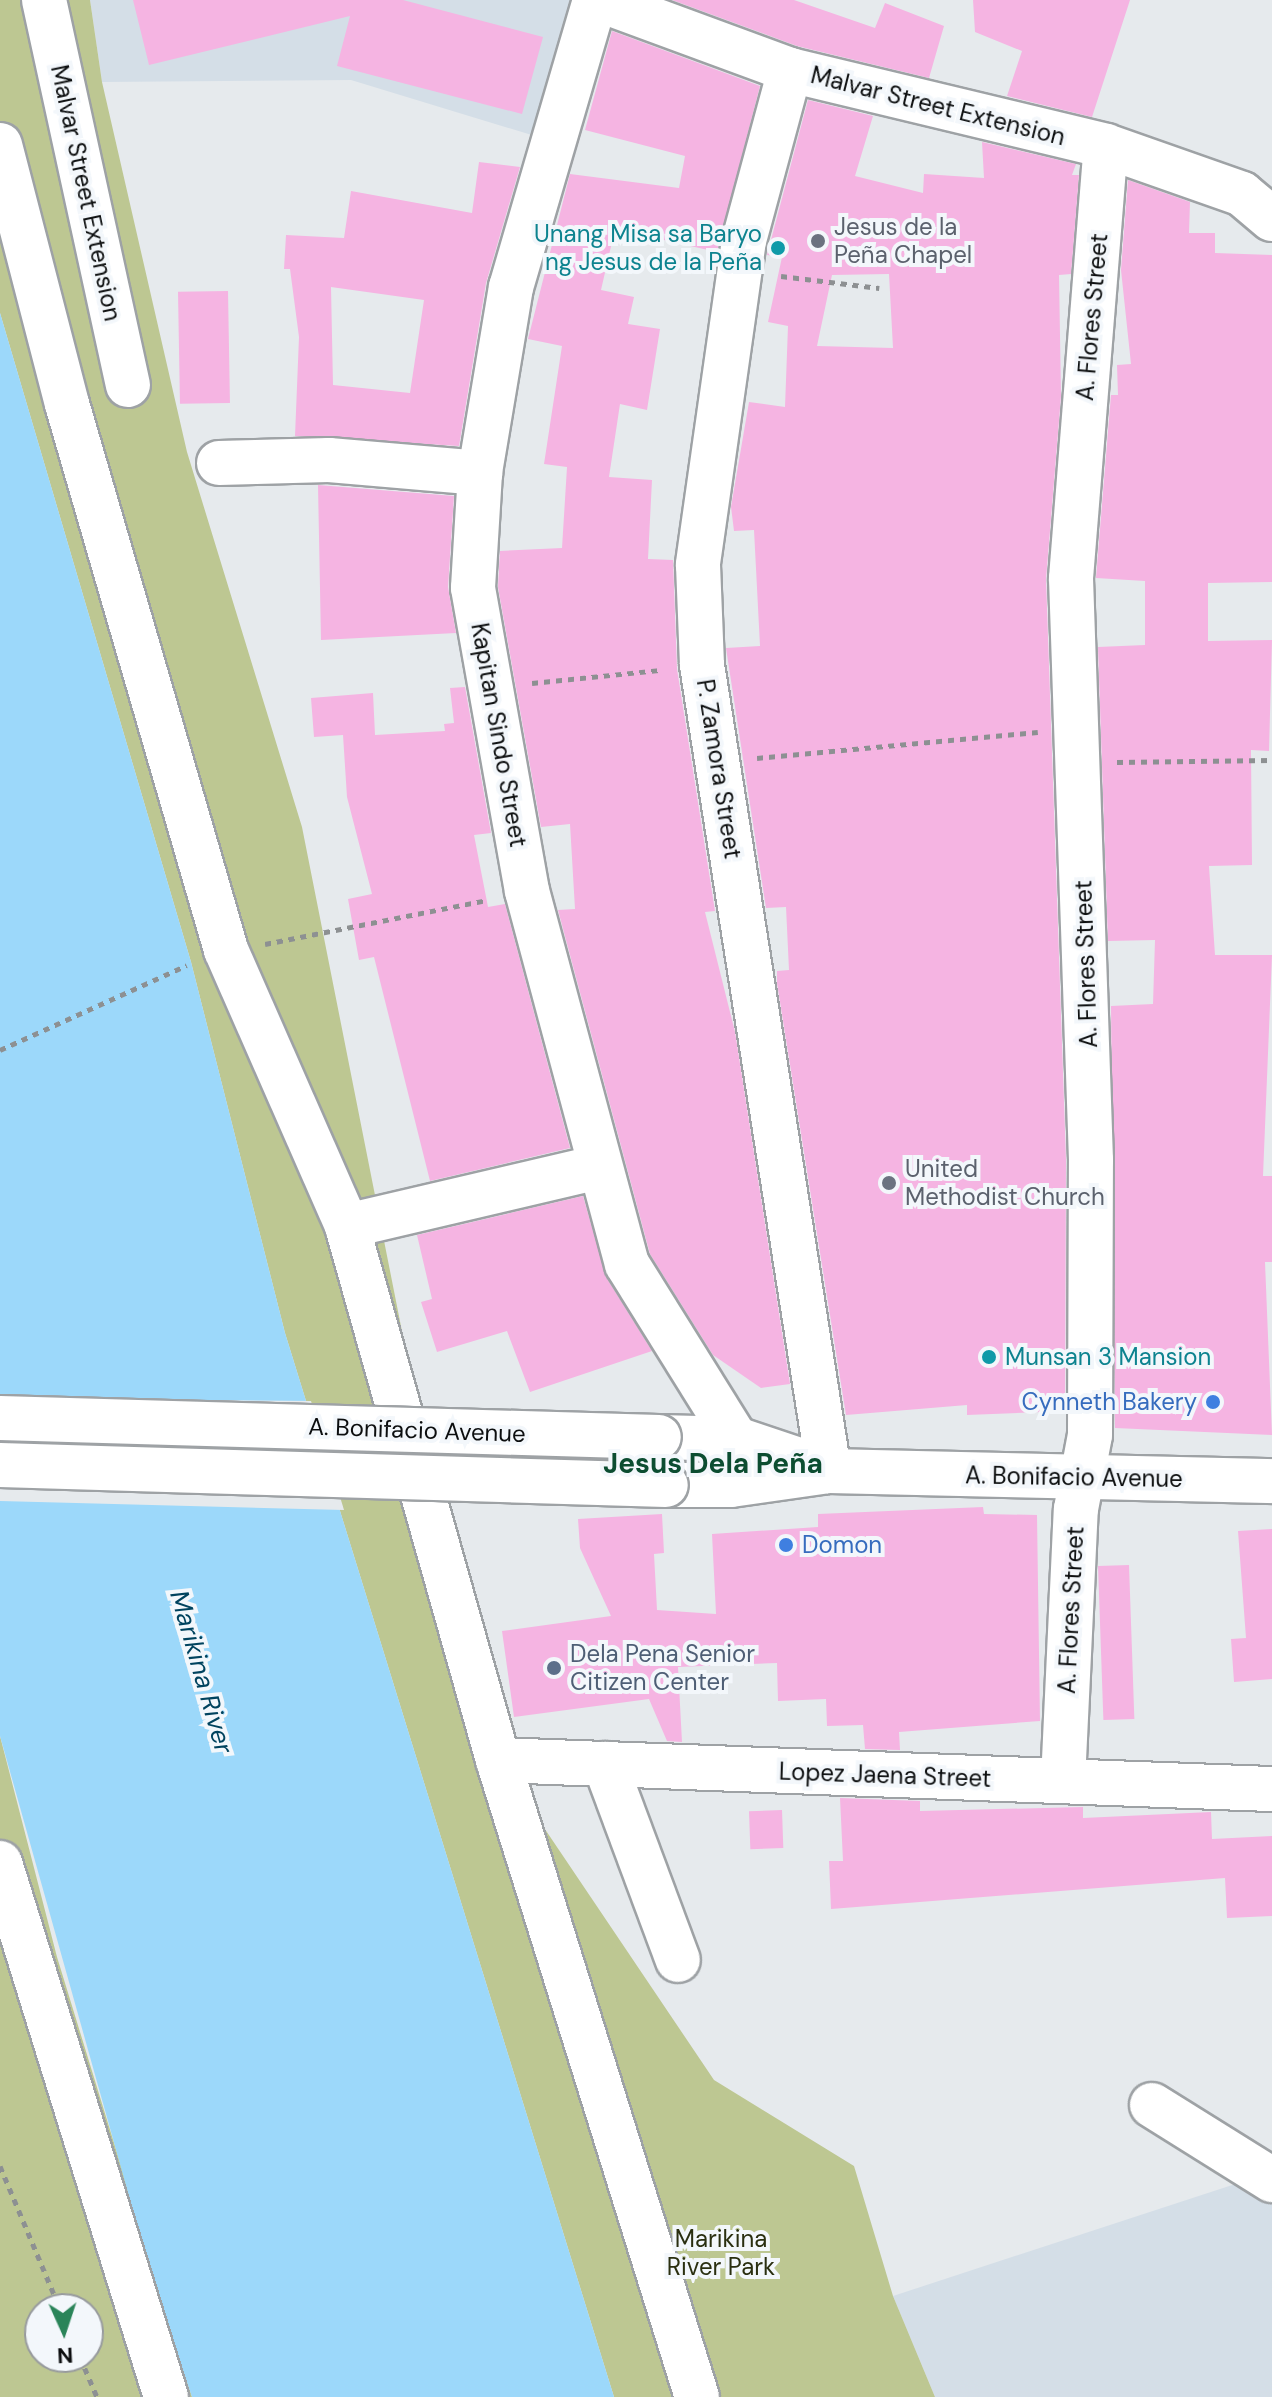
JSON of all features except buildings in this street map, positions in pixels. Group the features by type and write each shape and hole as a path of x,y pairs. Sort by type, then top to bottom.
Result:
{"street":[{"name":"Malvar Street Extension","path":"44,0 128,385"},
{"name":"Malvar Street Extension","path":"597,0 790,70 1106,146 1242,194 1272,219"},
{"name":"Kapitan Sindo Street","path":"597,0 511,287 480,473 473,588 488,687 527,891 598,1167 627,1264 736,1439"},
{"name":"P. Zamora Street","path":"790,70 739,269 698,565 702,665 829,1471"},
{"path":"0,145 213,954 347,1226 498,1760 697,2397"},
{"name":"A. Flores Street","path":"1063,1781 1082,1477 1090,1435 1091,1160 1071,578 1106,146"},
{"path":"219,463 329,460 480,473"},
{"path":"347,1226 598,1167"},
{"name":"A. Bonifacio Avenue","path":"0,1418 736,1439 829,1471"},
{"name":"A. Bonifacio Avenue","path":"0,1465 666,1485 731,1485 829,1471 1272,1481"},
{"name":"Lopez Jaena Street","path":"498,1760 1272,1789"},
{"path":"605,1764 678,1960"},
{"path":"0,1863 166,2397"},
{"path":"1152,2105 1272,2180"}],"path":[{"path":"739,269 879,288"},
{"path":"488,687 702,665"},
{"path":"718,762 1079,746 1272,760"},
{"path":"0,1050 213,954 527,891"},
{"path":"0,2166 53,2293"},
{"path":"87,2373 97,2397"}],"shaded area":[{"path":"90,0 600,0 574,148 351,80 102,82"},
{"path":"1272,2172 1272,2397 935,2397 893,2296"}],"green space":[{"name":"Marikina River Park","path":"0,0 90,0 102,82 187,452 302,827 416,1402 528,1804 714,2080 854,2166 893,2296 935,2397 614,2397 285,1333 191,962 0,313"},
{"path":"0,1736 57,1957 192,2397 0,2397"}],"water":[{"name":"Marikina River","path":"0,313 191,962 285,1333 614,2397 192,2397 152,2278 0,1736"}],"pier":[{"path":"0,1398 311,1401 344,1510 0,1501"}],"place":[{"name":"Jesus de la Peña Chapel","path":"818,241"},
{"name":"Unang Misa sa Baryo ng Jesus de la Peña","path":"778,248"},
{"name":"United Methodist Church","path":"889,1183"},
{"name":"Munsan 3 Mansion","path":"989,1357"},
{"name":"Cynneth Bakery","path":"1213,1402"},
{"name":"Domon","path":"786,1545"},
{"name":"Dela Pena Senior Citizen Center","path":"554,1668"}],"district":[{"name":"Jesus Dela Peña","path":"713,1464"}]}
